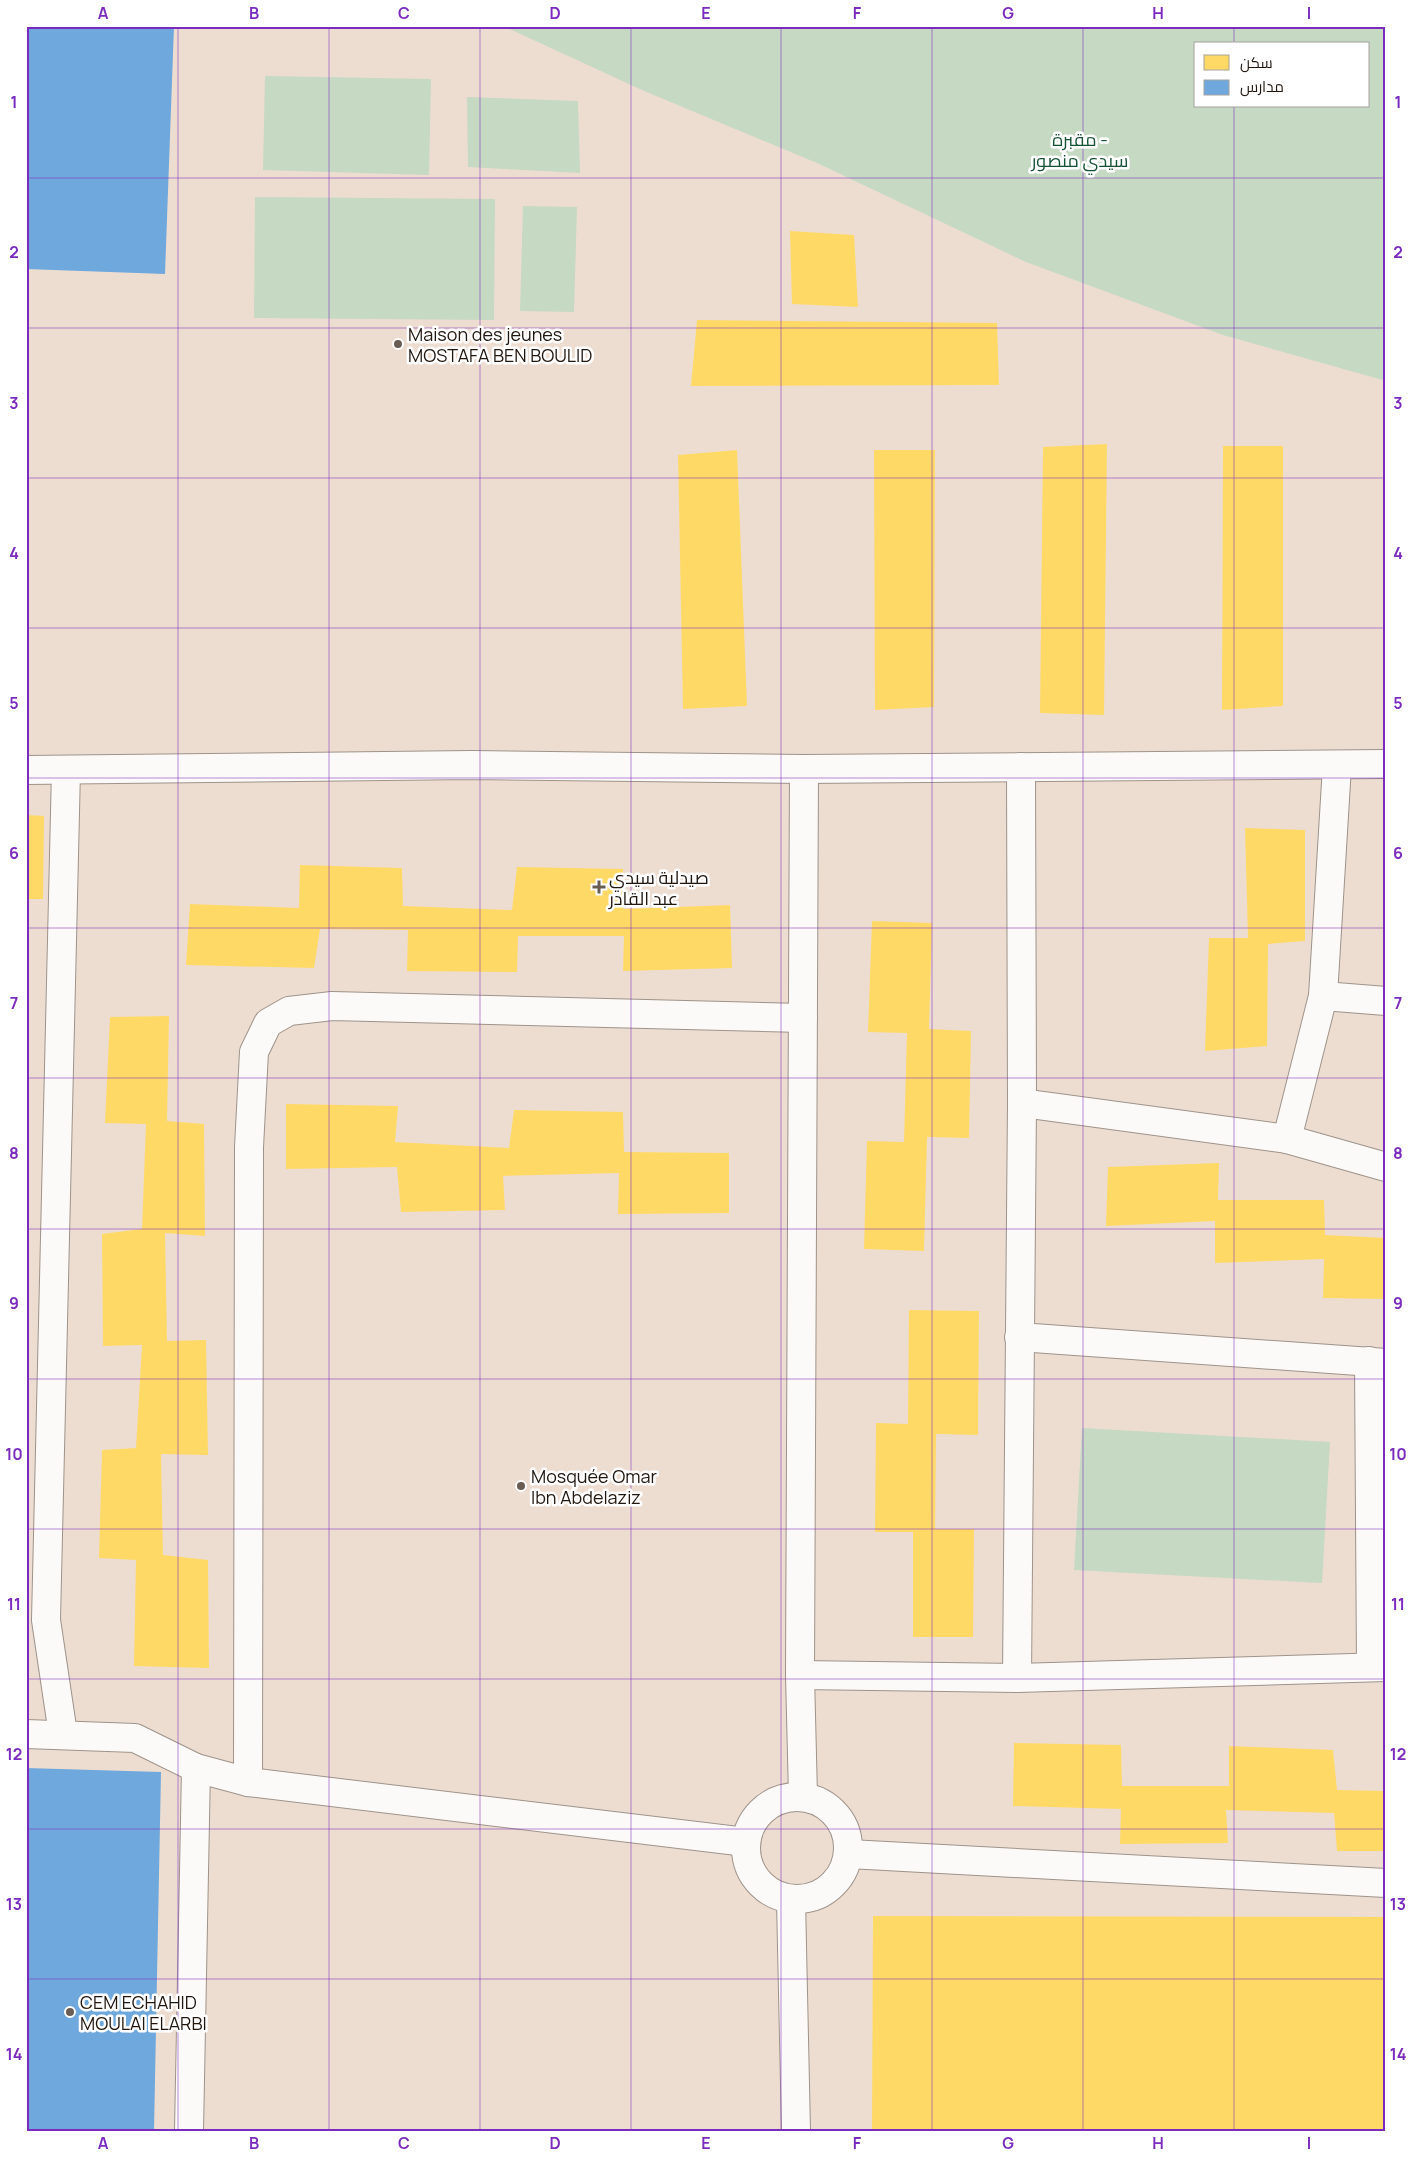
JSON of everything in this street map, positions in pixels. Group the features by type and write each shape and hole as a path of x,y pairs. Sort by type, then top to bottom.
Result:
{"street":[{"path":"26,770 472,765 804,769 1338,766 1386,764"},
{"path":"1288,1139 1323,996 1338,766"},
{"path":"1017,1678 1022,1103 1021,767"},
{"path":"803,1796 800,1675 804,769"},
{"path":"63,1734 46,1620 66,770"},
{"path":"1323,996 1386,1002"},
{"path":"248,1782 248,1147 254,1052 268,1023 289,1011 332,1006 802,1018"},
{"path":"1022,1103 1288,1139 1386,1167"},
{"path":"800,1675 1017,1678 1378,1667 1377,1362 1020,1338"},
{"path":"26,1734 136,1738 196,1768 248,1782 746,1842"},
{"path":"189,2131 196,1768"},
{"path":"803,1796 828,1806 845,1827 849,1854 838,1879 817,1896 791,1900 766,1890 749,1869 746,1842 755,1817 776,1800 803,1796"},
{"path":"849,1854 1386,1883"},
{"path":"791,1900 796,2131"}],"green space":[{"name":"مقبرة - سيدي منصور","path":"503,26 1386,26 1386,381 1223,335 1026,262 817,163 642,90"},
{"path":"265,76 431,79 429,175 263,170"},
{"path":"467,97 578,101 580,173 468,167"},
{"path":"255,197 495,199 494,320 254,318"},
{"path":"523,206 577,207 574,312 520,311"},
{"path":"1082,1428 1330,1442 1322,1583 1074,1570"}],"building: سكن":[{"path":"790,231 854,235 858,307 792,304"},
{"path":"697,320 997,323 999,385 691,386"},
{"path":"1107,444 1104,715 1040,713 1043,447"},
{"path":"1223,446 1283,446 1283,706 1222,710"},
{"path":"737,450 747,706 683,709 678,455"},
{"path":"874,450 935,450 934,707 875,710"},
{"path":"26,815 44,816 43,899 26,899"},
{"path":"1383,816 1386,816 1386,883 1383,883"},
{"path":"1245,828 1305,830 1305,941 1268,944 1267,1046 1205,1051 1209,938 1248,938"},
{"path":"300,865 402,868 403,906 512,910 517,867 623,869 623,909 730,905 732,968 623,971 624,936 518,936 517,972 407,971 408,930 320,929 314,968 186,965 190,904 299,908"},
{"path":"872,921 932,923 929,1029 971,1031 969,1138 927,1137 924,1251 864,1249 867,1141 904,1142 907,1033 868,1032"},
{"path":"169,1016 167,1121 204,1124 205,1236 165,1233 167,1341 206,1340 208,1455 161,1454 163,1555 208,1560 209,1668 134,1666 136,1560 99,1558 102,1450 136,1448 142,1345 103,1346 102,1234 142,1229 146,1124 105,1123 110,1017"},
{"path":"286,1104 398,1106 395,1142 509,1148 514,1110 623,1112 624,1152 729,1153 729,1213 618,1214 619,1173 503,1176 505,1210 401,1212 397,1167 286,1169"},
{"path":"1219,1163 1218,1200 1324,1200 1325,1235 1386,1238 1386,1299 1323,1298 1324,1259 1215,1263 1215,1221 1106,1226 1108,1167"},
{"path":"909,1310 979,1311 978,1435 936,1434 935,1529 974,1529 973,1637 913,1637 913,1532 875,1532 876,1423 908,1424"},
{"path":"1014,1743 1121,1745 1122,1786 1229,1786 1229,1746 1333,1750 1337,1790 1386,1791 1386,1851 1337,1851 1334,1813 1226,1810 1228,1843 1120,1844 1121,1809 1013,1806"},
{"path":"873,1916 1384,1917 1386,2131 872,2131"}],"building: مدارس":[{"path":"26,26 174,26 165,274 26,269"},
{"path":"26,1768 161,1772 154,2131 26,2131"}],"place":[{"name":"Maison des jeunes MOSTAFA BEN BOULID","path":"398,344"},
{"name":"صيدلية سيدي عبد القادر","path":"599,887"},
{"name":"Mosquée Omar Ibn Abdelaziz","path":"521,1486"},
{"name":"CEM ECHAHID MOULAI ELARBI","path":"70,2012"}]}
